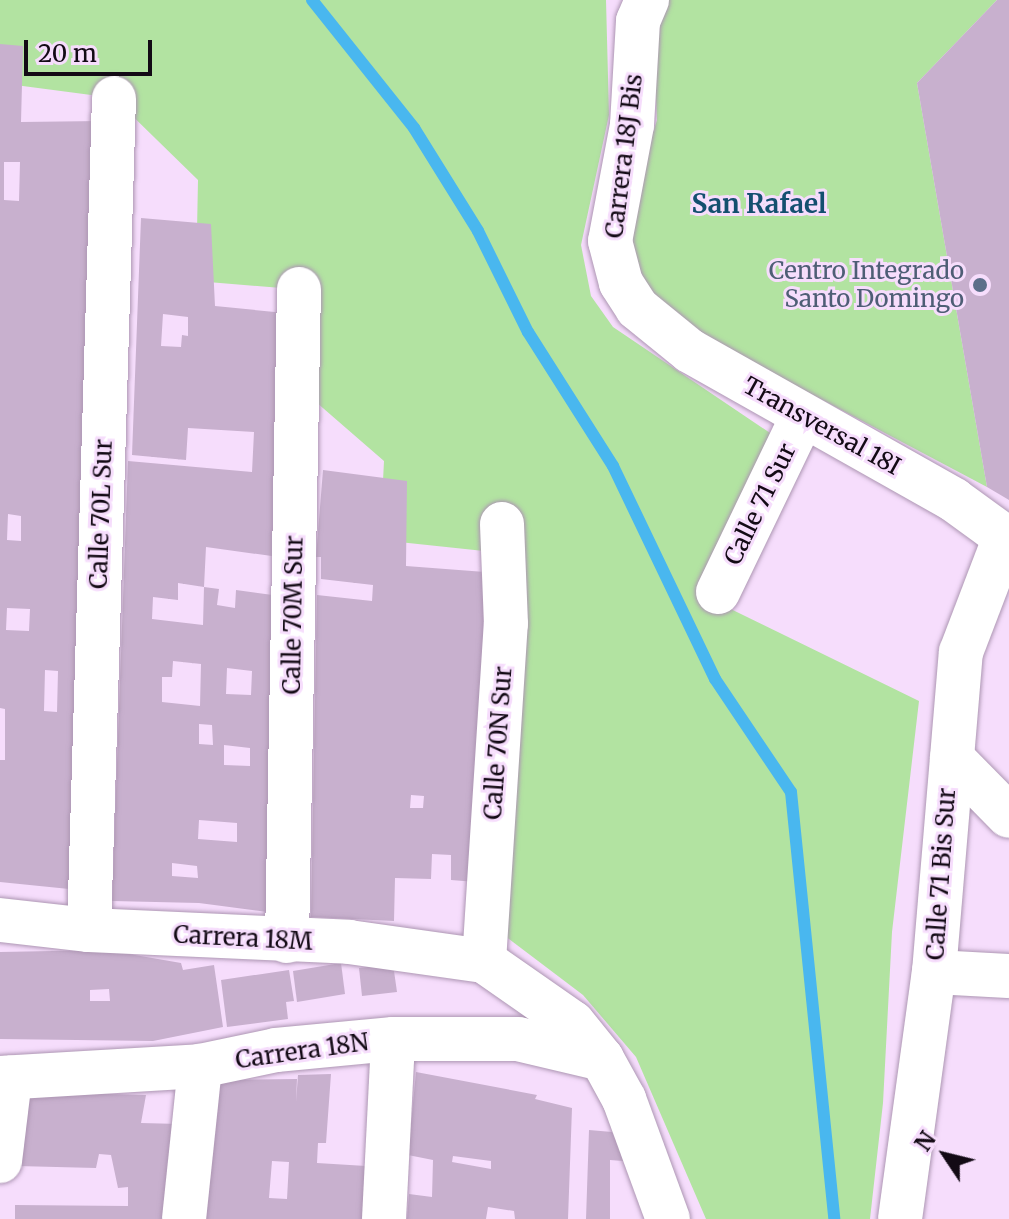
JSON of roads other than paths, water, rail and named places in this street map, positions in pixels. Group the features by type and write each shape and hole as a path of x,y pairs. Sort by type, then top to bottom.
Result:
{"street":[{"name":"Carrera 18J Bis","path":"637,308 621,283 610,241 632,125 638,21 647,0"},
{"name":"Calle 70L Sur","path":"89,930 114,98"},
{"name":"Calle 70M Sur","path":"287,941 299,289"},
{"name":"Transversal 18I","path":"637,308 690,351 954,500 1007,538"},
{"name":"Calle 71 Sur","path":"718,592 803,415"},
{"name":"Calle 70N Sur","path":"484,961 506,624 502,524"},
{"name":"Calle 71 Bis Sur","path":"900,1219 934,972 964,637 1007,538"},
{"path":"952,758 1009,816"},
{"name":"Carrera 18M","path":"0,920 89,930 429,950 484,961"},
{"path":"484,961 573,1023 602,1059 624,1099 668,1219"},
{"path":"934,972 1009,976"},
{"path":"384,1219 393,1039"},
{"name":"Carrera 18N","path":"5,1078 200,1066 276,1050 393,1039 518,1039 602,1059"},
{"path":"184,1219 200,1066"},
{"path":"0,1161 5,1078"}],"waterway":[{"path":"312,0 414,128 478,231 528,332 613,466 715,679 791,792 834,1219"}],"place":[{"name":"Centro Integrado Santo Domingo","path":"980,285"}],"district":[{"name":"San Rafael","path":"759,204"}]}
